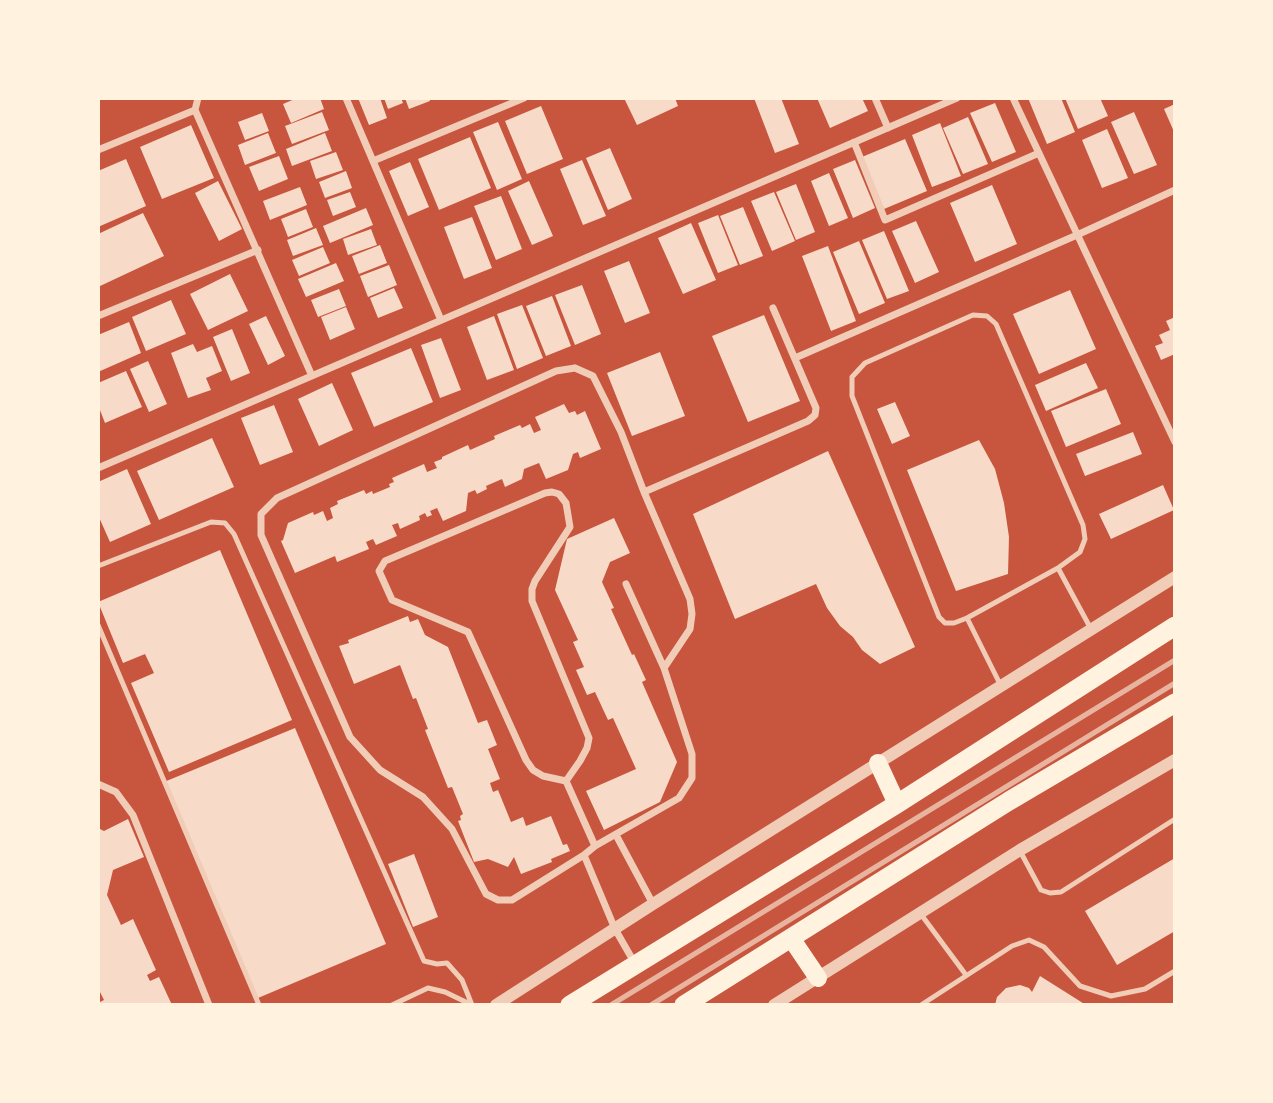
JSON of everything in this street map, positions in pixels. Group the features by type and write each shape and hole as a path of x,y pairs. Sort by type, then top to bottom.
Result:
{"highway":[{"path":"570,1005 897,804 1175,626"},
{"path":"684,1005 1009,801 1175,703"}],"main road":[{"path":"878,763 897,804"},
{"path":"792,938 818,978"}],"street":[{"path":"198,98 195,110 312,376"},
{"path":"346,98 441,320"},
{"path":"373,161 524,98"},
{"path":"875,98 888,128"},
{"path":"98,468 957,98"},
{"path":"1013,98 1175,442"},
{"path":"98,150 195,110"},
{"path":"854,142 885,220 1039,153"},
{"path":"794,358 1175,190"},
{"path":"98,316 258,250"},
{"path":"645,492 808,421 815,415 816,408 773,308"},
{"path":"626,584 664,668 692,754 692,778 679,798 595,846 512,900 498,900 485,894 452,829 423,797 380,770 350,737 261,535 261,514 276,498 556,371 575,368 593,376 621,432 690,598 690,629 664,668"},
{"path":"552,492 559,494 566,503 570,527 535,581 532,601 589,738 587,748 566,781 543,776 533,770 526,760 468,632 392,600 379,570 385,561 552,492"},
{"path":"496,1005 1175,577"},
{"path":"774,1005 1020,850 1175,760"},
{"path":"566,781 595,846"},
{"path":"98,784 116,792 133,815 209,1005"},
{"path":"616,835 653,904"},
{"path":"584,855 615,929 635,965"}],"lane":[{"path":"974,315 987,316 996,324 1083,525 1085,539 1080,552 1058,568 967,618 945,623 939,617 852,396 852,377 865,363 974,315"},
{"path":"98,566 211,523 225,523 234,534 424,961 447,963 462,981 472,1005"},
{"path":"1058,568 1091,629"},
{"path":"967,618 1001,686"},
{"path":"98,625 259,1005"},
{"path":"1020,850 1041,890 1061,892 1175,819"},
{"path":"920,913 966,975"},
{"path":"921,1005 1012,946 1029,940 1044,947 1080,985 1111,996 1145,989 1175,971"},
{"path":"392,1005 428,988 445,992 472,1005"}],"building":[{"path":"297,98 320,98 324,109 291,123 283,104"},
{"path":"358,98 380,98 387,118 369,125"},
{"path":"384,98 401,98 403,103 388,109"},
{"path":"405,98 429,98 430,101 409,109"},
{"path":"624,98 675,98 678,106 637,125"},
{"path":"754,98 781,98 799,144 775,153"},
{"path":"817,98 862,98 868,111 830,128"},
{"path":"1028,98 1061,98 1075,132 1047,144"},
{"path":"1065,98 1100,98 1108,116 1078,129"},
{"path":"995,103 1016,152 992,162 970,113"},
{"path":"1175,104 1175,134 1164,109"},
{"path":"541,106 563,159 527,174 505,121"},
{"path":"322,112 329,130 292,144 285,126"},
{"path":"1134,112 1157,165 1134,174 1111,122"},
{"path":"262,113 269,131 245,140 238,122"},
{"path":"968,117 988,164 963,174 943,128"},
{"path":"498,122 522,179 497,190 473,132"},
{"path":"940,123 961,176 932,187 912,135"},
{"path":"191,125 214,178 162,199 140,147"},
{"path":"1107,129 1128,178 1102,188 1082,140"},
{"path":"268,133 276,153 245,165 238,145"},
{"path":"325,133 332,151 292,166 286,149"},
{"path":"470,137 491,188 439,210 418,159"},
{"path":"905,139 927,191 884,209 862,157"},
{"path":"610,148 632,199 608,210 586,158"},
{"path":"336,152 343,170 316,179 310,161"},
{"path":"279,156 288,179 259,191 249,167"},
{"path":"126,159 146,206 98,227 98,171"},
{"path":"582,160 606,216 583,225 560,169"},
{"path":"855,160 875,208 853,218 833,169"},
{"path":"410,162 429,207 408,216 389,171"},
{"path":"346,171 352,188 325,198 319,182"},
{"path":"829,173 848,218 829,226 811,181"},
{"path":"218,181 242,229 219,241 195,193"},
{"path":"529,181 553,236 532,245 508,191"},
{"path":"796,184 815,232 796,240 776,192"},
{"path":"992,185 1017,244 975,262 950,203"},
{"path":"300,187 307,205 270,220 263,201"},
{"path":"350,192 356,207 333,216 327,200"},
{"path":"774,192 795,241 772,251 751,201"},
{"path":"501,196 522,249 496,260 474,206"},
{"path":"743,207 763,256 740,265 720,216"},
{"path":"366,208 373,225 330,243 323,226"},
{"path":"306,209 313,227 288,237 281,219"},
{"path":"143,213 164,256 98,287 98,234"},
{"path":"718,215 738,265 718,273 698,223"},
{"path":"472,217 492,268 464,279 444,227"},
{"path":"916,221 939,272 915,283 892,231"},
{"path":"691,223 716,280 683,294 658,238"},
{"path":"316,228 323,245 293,256 287,240"},
{"path":"371,229 377,245 348,255 343,239"},
{"path":"884,231 909,291 887,299 862,240"},
{"path":"859,241 885,303 859,314 833,252"},
{"path":"380,245 387,263 359,274 352,256"},
{"path":"828,246 856,321 831,331 802,256"},
{"path":"323,247 330,263 299,276 292,260"},
{"path":"629,261 650,313 625,323 604,271"},
{"path":"336,263 344,281 306,297 298,279"},
{"path":"389,265 397,285 368,297 360,276"},
{"path":"230,274 248,311 208,330 190,294"},
{"path":"582,285 601,334 575,345 555,295"},
{"path":"394,288 403,308 378,318 370,298"},
{"path":"339,289 346,306 318,317 311,300"},
{"path":"1070,290 1096,349 1039,374 1013,314"},
{"path":"552,296 571,346 546,356 526,306"},
{"path":"171,300 186,334 146,351 132,317"},
{"path":"522,305 543,358 517,369 497,314"},
{"path":"346,307 355,329 330,340 321,317"},
{"path":"764,315 800,401 748,422 712,336"},
{"path":"266,316 285,356 268,365 249,324"},
{"path":"494,316 514,370 487,380 467,327"},
{"path":"1175,317 1175,354 1161,360 1155,346 1163,343 1159,335 1170,330 1166,321"},
{"path":"129,322 141,353 98,372 98,335"},
{"path":"232,329 250,373 231,381 213,337"},
{"path":"441,338 461,390 440,398 421,345"},
{"path":"193,344 197,352 212,346 222,371 206,378 211,390 188,398 171,353"},
{"path":"411,348 433,402 374,427 351,373"},
{"path":"660,352 685,416 632,436 607,373"},
{"path":"148,361 167,404 149,412 130,369"},
{"path":"1086,363 1098,388 1046,411 1035,385"},
{"path":"126,371 142,407 105,423 98,405 98,383"},
{"path":"332,383 353,430 319,446 298,399"},
{"path":"1106,389 1121,424 1066,447 1051,411"},
{"path":"895,402 910,436 892,444 877,409"},
{"path":"564,404 569,413 575,411 577,415 585,411 601,449 580,458 578,452 573,454 568,470 546,479 539,463 524,469 522,479 505,487 502,479 486,486 487,489 477,494 475,490 468,493 466,511 443,521 437,508 430,511 432,515 427,517 425,513 419,516 420,520 400,529 398,523 392,525 397,536 376,545 373,539 366,542 369,549 337,562 335,556 295,573 281,541 288,523 313,512 314,515 323,511 327,521 333,518 330,508 338,504 337,501 364,490 366,494 372,491 373,494 390,487 389,484 394,482 392,478 424,464 427,472 437,468 434,462 442,457 468,445 470,450 520,425 522,428 530,424 534,433 541,430 535,417"},
{"path":"274,405 293,452 260,465 241,418"},
{"path":"1133,432 1142,454 1085,476 1076,454"},
{"path":"212,438 234,487 159,520 137,471"},
{"path":"979,440 995,469 1004,503 1009,537 1008,574 956,591 907,470"},
{"path":"828,451 915,647 880,664 862,650 853,637 840,626 827,608 816,584 735,619 693,514"},
{"path":"127,469 151,524 110,542 98,515 98,482"},
{"path":"1163,485 1174,510 1111,539 1099,514"},
{"path":"614,518 630,553 610,562 602,582 614,608 611,609 646,680 642,682 677,762 660,802 604,830 586,791 636,769 613,718 608,720 595,692 587,695 576,670 584,667 573,642 578,640 555,590 567,539"},
{"path":"220,550 292,720 169,772 131,683 154,673 145,654 123,663 98,602"},
{"path":"408,616 410,622 418,619 425,635 448,647 478,723 487,720 497,745 488,749 500,779 490,783 493,792 498,790 511,822 523,817 526,826 551,816 563,845 567,844 570,851 551,859 552,862 521,874 514,857 508,867 488,859 474,862 458,821 463,814 452,787 448,788 425,730 428,729 416,698 413,699 400,665 354,684 339,646"},
{"path":"295,728 386,944 258,998 164,782"},
{"path":"128,819 144,857 113,870 107,895 121,925 133,919 156,970 147,975 150,981 159,977 172,1005 98,1005 104,1000 98,990 98,828 104,831"},
{"path":"414,854 438,917 413,927 388,864"},
{"path":"1175,858 1175,931 1117,965 1085,911"},
{"path":"1040,976 1086,1005 995,1005 997,997 1006,988 1020,985 1032,992"}],"railway":[{"path":"611,1005 1175,660"},
{"path":"651,1005 1175,683"}]}
